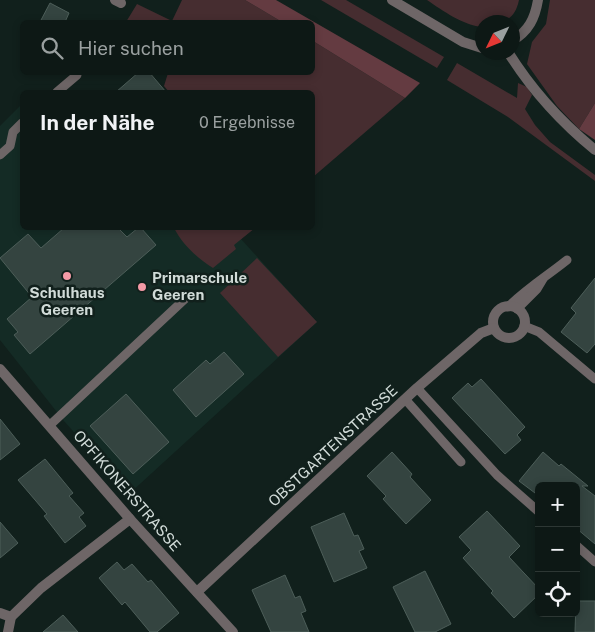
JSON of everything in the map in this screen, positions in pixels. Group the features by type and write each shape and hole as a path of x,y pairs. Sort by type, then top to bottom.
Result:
{"street":[{"path":"392,0 463,42 475,46"},
{"path":"520,36 531,24 538,0"},
{"path":"514,60 563,121 595,150"},
{"path":"512,308 523,316 524,326 518,335 510,338 500,336 494,328 493,320 496,313 512,308"},
{"name":"OBSTGARTENSTRASSE","path":"197,592 417,388 481,333 494,328"},
{"name":"OPFIKONERSTRASSE","path":"0,369 130,519 233,632"},
{"path":"8,632 12,617 41,588 130,519"},
{"path":"0,613 12,617"}],"lane":[{"path":"59,90 77,75"},
{"path":"0,155 10,146 13,132 20,125"},
{"path":"512,308 532,285 567,260"},
{"path":"50,425 187,297"},
{"path":"524,326 539,332 595,379"},
{"path":"417,388 497,474 535,508"},
{"path":"405,399 461,462"},
{"path":"580,549 595,562"}],"shaded area":[{"path":"182,0 245,0 279,20 172,20"},
{"path":"245,0 276,0 311,20 279,20"},
{"path":"321,0 346,0 444,57 437,68"},
{"path":"427,0 519,0 517,8 512,15 475,15 475,26 446,13"},
{"path":"550,0 595,0 595,103 579,129 557,106 527,64 532,42 546,24"},
{"path":"137,4 170,20 127,20"},
{"path":"315,22 420,83 405,98 315,42"},
{"path":"315,42 405,98 315,175 315,90 167,90 164,86 167,75 315,75"},
{"path":"457,63 517,98 518,83 527,87 532,95 525,109 535,125 550,142 595,175 595,181 508,117 447,80"},
{"path":"595,103 595,140 579,129"},
{"name":"Primarschule Geeren","path":"20,106 20,230 252,230 241,239 317,322 129,494 64,421 0,340 0,126"},
{"path":"175,230 253,230 234,245 236,249 213,268 201,260"},
{"path":"257,258 317,322 278,357 220,293"}],"building":[{"path":"50,3 69,13 66,20 41,20"},
{"path":"136,75 152,75 164,90 118,90"},
{"name":"Schulhaus Geeren","path":"62,230 120,230 127,237 136,230 143,230 156,245 30,354 14,335 18,332 7,319 32,297 0,258 28,234 41,248"},
{"path":"595,278 595,344 587,353 561,332 576,313 571,308"},
{"path":"224,352 244,374 196,417 173,390 206,360 210,364"},
{"path":"481,379 525,427 517,435 521,440 505,454 452,398 468,383 472,387"},
{"path":"126,394 169,442 133,474 90,426"},
{"path":"0,419 20,444 0,460"},
{"path":"392,452 412,474 410,477 431,500 406,524 383,499 386,496 367,476"},
{"path":"543,452 559,466 561,464 588,486 582,486 595,496 595,544 580,531 580,482 535,482 535,493 519,481"},
{"path":"45,459 73,493 69,496 84,513 79,517 86,526 65,543 44,516 47,514 18,480"},
{"path":"487,511 520,546 509,557 535,585 535,598 514,618 463,558 471,550 459,537"},
{"path":"344,513 354,536 358,535 364,549 359,551 367,568 334,582 311,527"},
{"path":"0,522 18,543 0,558"},
{"path":"117,562 124,570 132,564 148,582 151,580 179,613 157,632 150,632 125,602 122,605 99,578"},
{"path":"425,571 451,624 435,632 415,632 393,587"},
{"path":"285,575 295,598 300,596 306,611 301,613 309,632 271,632 252,590"},
{"path":"580,601 595,601 595,632 575,632 575,617 580,617"},
{"path":"63,615 78,632 43,632"}],"place":[{"name":"Schulhaus Geeren","path":"67,276"},
{"name":"Primarschule Geeren","path":"142,287"}]}
